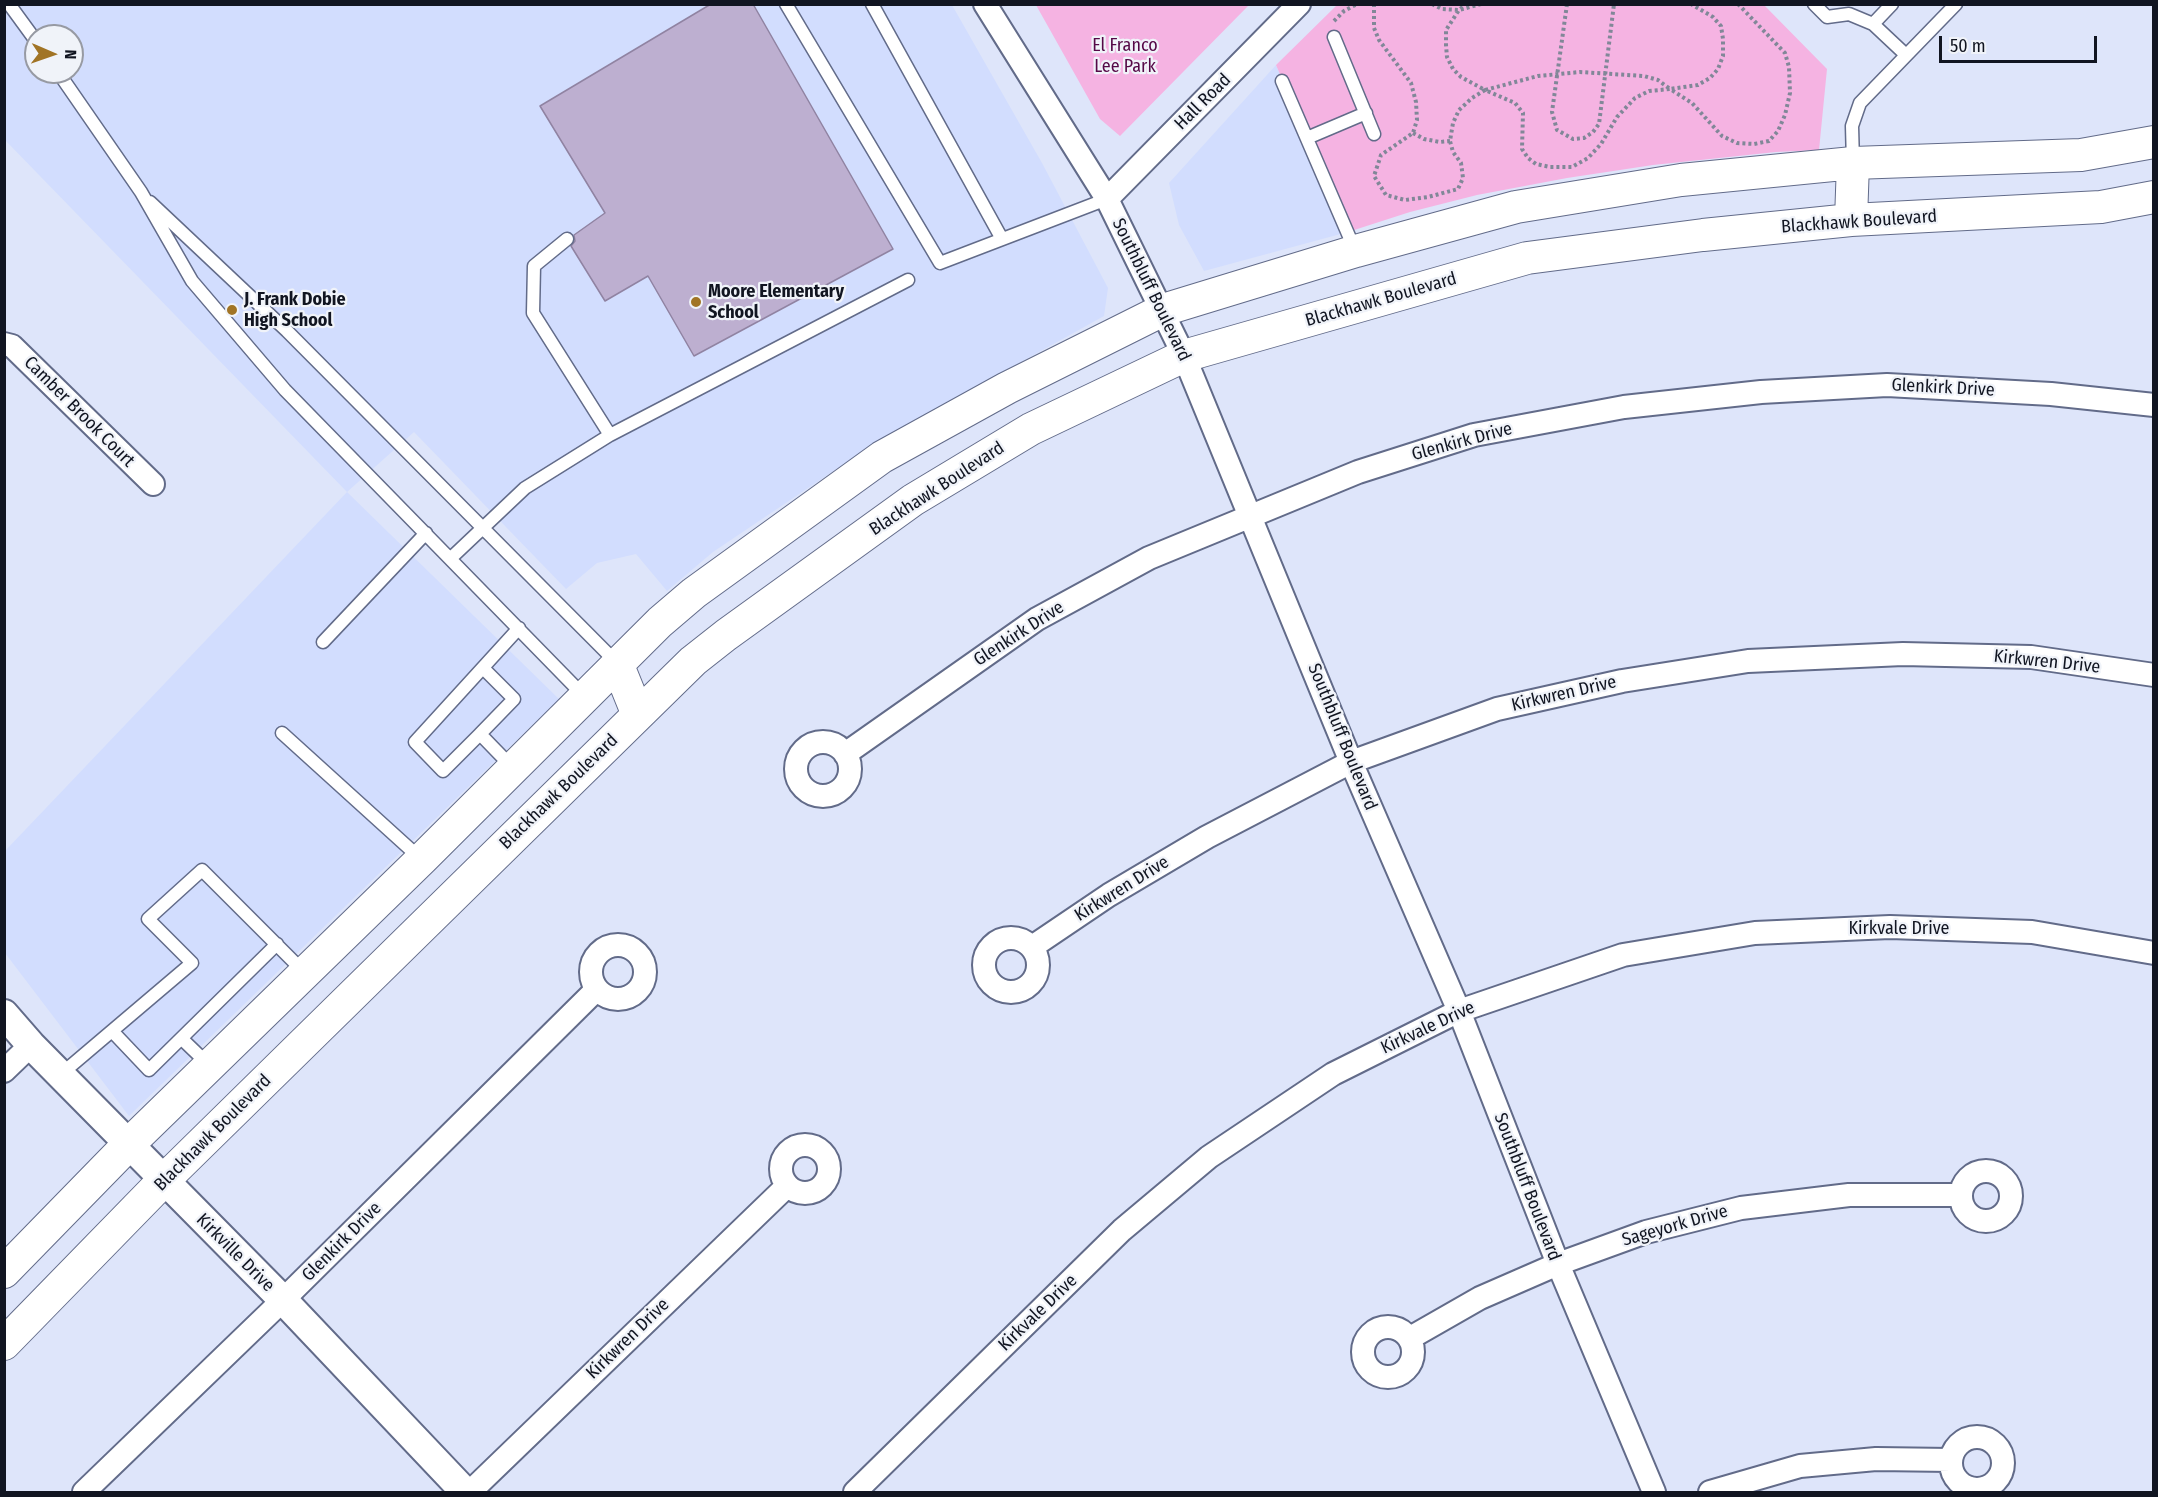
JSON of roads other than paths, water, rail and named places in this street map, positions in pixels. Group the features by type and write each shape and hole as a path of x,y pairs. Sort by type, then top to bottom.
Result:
{"main road":[{"path":"4,1272 129,1144 422,860 660,622 694,593 882,457 1007,388 1163,310 1356,251 1516,207 1681,180 1853,163 2081,155 2154,142"},
{"path":"1851,220 1853,163"},
{"name":"Blackhawk Boulevard","path":"4,1344 164,1181 693,661 913,500 1031,429 1184,356 1527,258 1703,235 1851,220 2101,207 2154,197"},
{"path":"1516,207 1527,258"},
{"path":"1007,388 1031,429"},
{"path":"617,663 638,715"},
{"path":"586,697 638,715"}],"street":[{"name":"Southbluff Boulevard","path":"985,4 1107,200 1184,356 1251,514 1351,762 1459,1011 1558,1264 1654,1492"},
{"name":"Hall Road","path":"1107,200 1299,4"},
{"name":"Camber Brook Court","path":"4,344 12,346 153,484"},
{"name":"Glenkirk Drive","path":"845,754 1037,619 1149,558 1251,514 1358,472 1474,435 1624,407 1761,392 1887,385 2051,394 2154,405"},
{"name":"Kirkwren Drive","path":"1032,947 1109,895 1207,837 1351,762 1497,709 1622,681 1748,661 1903,654 2031,657 2154,675"},
{"name":"Kirkvale Drive","path":"855,1492 1122,1230 1209,1157 1333,1074 1459,1011 1623,955 1755,933 1890,927 2032,932 2154,953"},
{"name":"Glenkirk Drive","path":"84,1492 283,1300 597,989"},
{"name":"Kirkville Drive","path":"4,1014 60,1075 283,1300 467,1492"},
{"path":"4,1071 31,1045"},
{"name":"Kirkwren Drive","path":"467,1492 787,1186"},
{"name":"Sageyork Drive","path":"1410,1338 1480,1298 1558,1264 1646,1232 1741,1208 1849,1195 1961,1195"},
{"path":"1710,1492 1800,1466 1876,1459 1951,1460"}],"lane":[{"path":"9,4 24,25"},
{"path":"786,4 940,263 1107,200"},
{"path":"872,4 1002,239"},
{"path":"1814,4 1827,17 1849,14 1873,24 1906,56"},
{"path":"1853,163 1852,126 1860,103 1956,4"},
{"path":"1873,24 1888,6"},
{"path":"1334,37 1374,134"},
{"path":"1282,81 1356,251"},
{"path":"66,84 141,192 192,281 285,390 586,697"},
{"path":"1307,138 1366,113"},
{"path":"141,192 287,331 617,663"},
{"path":"567,239 534,266 533,313 610,435"},
{"path":"451,558 525,488 610,435 908,280"},
{"path":"323,642 426,532"},
{"path":"483,668 514,699 443,771 415,742 519,628"},
{"path":"282,733 422,860"},
{"path":"480,734 513,768"},
{"path":"60,1075 192,963 147,919 202,870 305,973"},
{"path":"112,1031 149,1070 277,944"},
{"path":"182,1039 209,1066"}],"place":[{"name":"Moore Elementary School","path":"696,302"},
{"name":"J. Frank Dobie High School","path":"232,310"}],"park label":[{"name":"El Franco Lee Park","path":"1125,56"}]}
